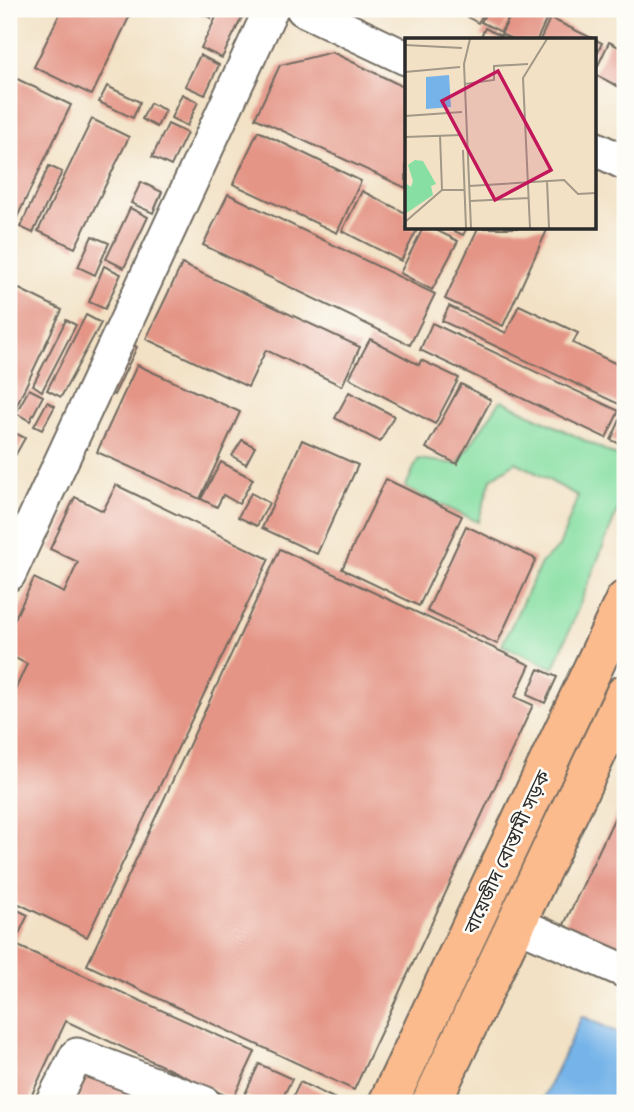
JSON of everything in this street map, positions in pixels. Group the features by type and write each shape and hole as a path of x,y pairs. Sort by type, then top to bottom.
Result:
{"main road":[{"name":"বায়েজীদ বোস্তামী সড়ক","path":"388,1103 625,600"},
{"name":"বায়েজীদ বোস্তামী সড়ক","path":"431,1103 514,923 621,715"}],"street":[{"path":"9,574 271,9"},
{"path":"303,9 405,57"},
{"path":"596,149 625,163"},
{"path":"514,923 625,971"},
{"path":"52,1103 77,1055 204,1103"}],"green space":[{"path":"501,400 625,460 625,492 554,668 502,645 541,563 559,547 578,496 516,462 491,479 478,522 405,488 418,459 457,464"}],"water":[{"path":"582,1016 625,1036 625,1103 541,1103"}],"building":[{"path":"62,9 133,9 92,95 34,67"},
{"path":"192,9 215,9 211,18"},
{"path":"220,9 246,9 222,58 201,48"},
{"path":"465,9 486,9 478,23 462,14"},
{"path":"488,9 513,9 501,32 481,22"},
{"path":"514,9 528,9 547,18 538,38 510,38 501,34"},
{"path":"550,18 592,38 541,38"},
{"path":"485,28 501,36 490,38 481,36"},
{"path":"596,40 602,43 596,56"},
{"path":"609,42 625,50 625,90 596,75"},
{"path":"332,52 405,88 405,188 255,118 280,65"},
{"path":"200,55 219,65 205,95 185,86"},
{"path":"9,75 71,105 9,234"},
{"path":"107,86 140,102 133,118 99,102"},
{"path":"182,94 198,102 187,126 171,118"},
{"path":"150,103 165,110 157,127 142,119"},
{"path":"92,119 129,137 75,248 38,231"},
{"path":"168,124 187,133 171,166 152,157"},
{"path":"258,131 361,181 337,233 233,184"},
{"path":"49,166 62,172 33,233 20,227"},
{"path":"141,182 162,192 153,213 131,203"},
{"path":"362,191 405,212 405,229 417,229 401,261 342,231"},
{"path":"228,194 435,294 410,345 203,245"},
{"path":"130,208 148,217 124,268 106,259"},
{"path":"422,229 434,229 458,241 432,290 400,273"},
{"path":"450,229 466,229 463,235"},
{"path":"478,229 548,229 503,326 445,299"},
{"path":"92,236 109,243 95,275 78,267"},
{"path":"182,264 360,347 342,386 266,350 248,387 146,339"},
{"path":"104,266 121,274 105,309 89,302"},
{"path":"9,284 62,310 11,417 9,417"},
{"path":"519,305 578,333 573,343 625,368 625,407 442,321 449,306 506,333"},
{"path":"86,315 101,323 61,397 47,390"},
{"path":"66,320 76,325 42,391 33,385"},
{"path":"432,323 619,411 606,438 420,350"},
{"path":"370,339 419,365 421,360 459,378 435,424 349,378"},
{"path":"125,341 137,347 114,395 102,389"},
{"path":"137,365 240,412 200,499 97,452"},
{"path":"461,384 491,400 457,464 426,448"},
{"path":"29,389 43,396 30,421 16,413"},
{"path":"349,392 394,416 380,442 335,418"},
{"path":"47,402 55,406 42,430 34,426"},
{"path":"625,409 625,446 611,440"},
{"path":"9,430 25,438 11,463 9,462"},
{"path":"242,440 255,447 246,464 232,456"},
{"path":"302,440 358,465 317,554 262,528"},
{"path":"221,462 253,479 239,504 223,495 217,507 201,499"},
{"path":"386,479 462,516 419,606 342,569"},
{"path":"116,485 269,559 87,937 9,899 9,703 27,664 9,655 9,631 34,578 64,593 78,562 50,549 75,497 103,511"},
{"path":"251,493 269,503 257,526 238,517"},
{"path":"466,526 536,559 497,644 427,611"},
{"path":"280,549 530,665 515,697 533,705 354,1090 87,965"},
{"path":"539,669 557,677 545,703 527,695"},
{"path":"625,796 625,964 560,933"},
{"path":"9,906 28,915 15,942 9,939"},
{"path":"9,942 255,1052 233,1099 66,1021 28,1103 9,1103"},
{"path":"259,1064 292,1079 280,1103 260,1103 244,1096"},
{"path":"84,1068 157,1103 66,1103"},
{"path":"300,1082 344,1103 290,1103"}]}
